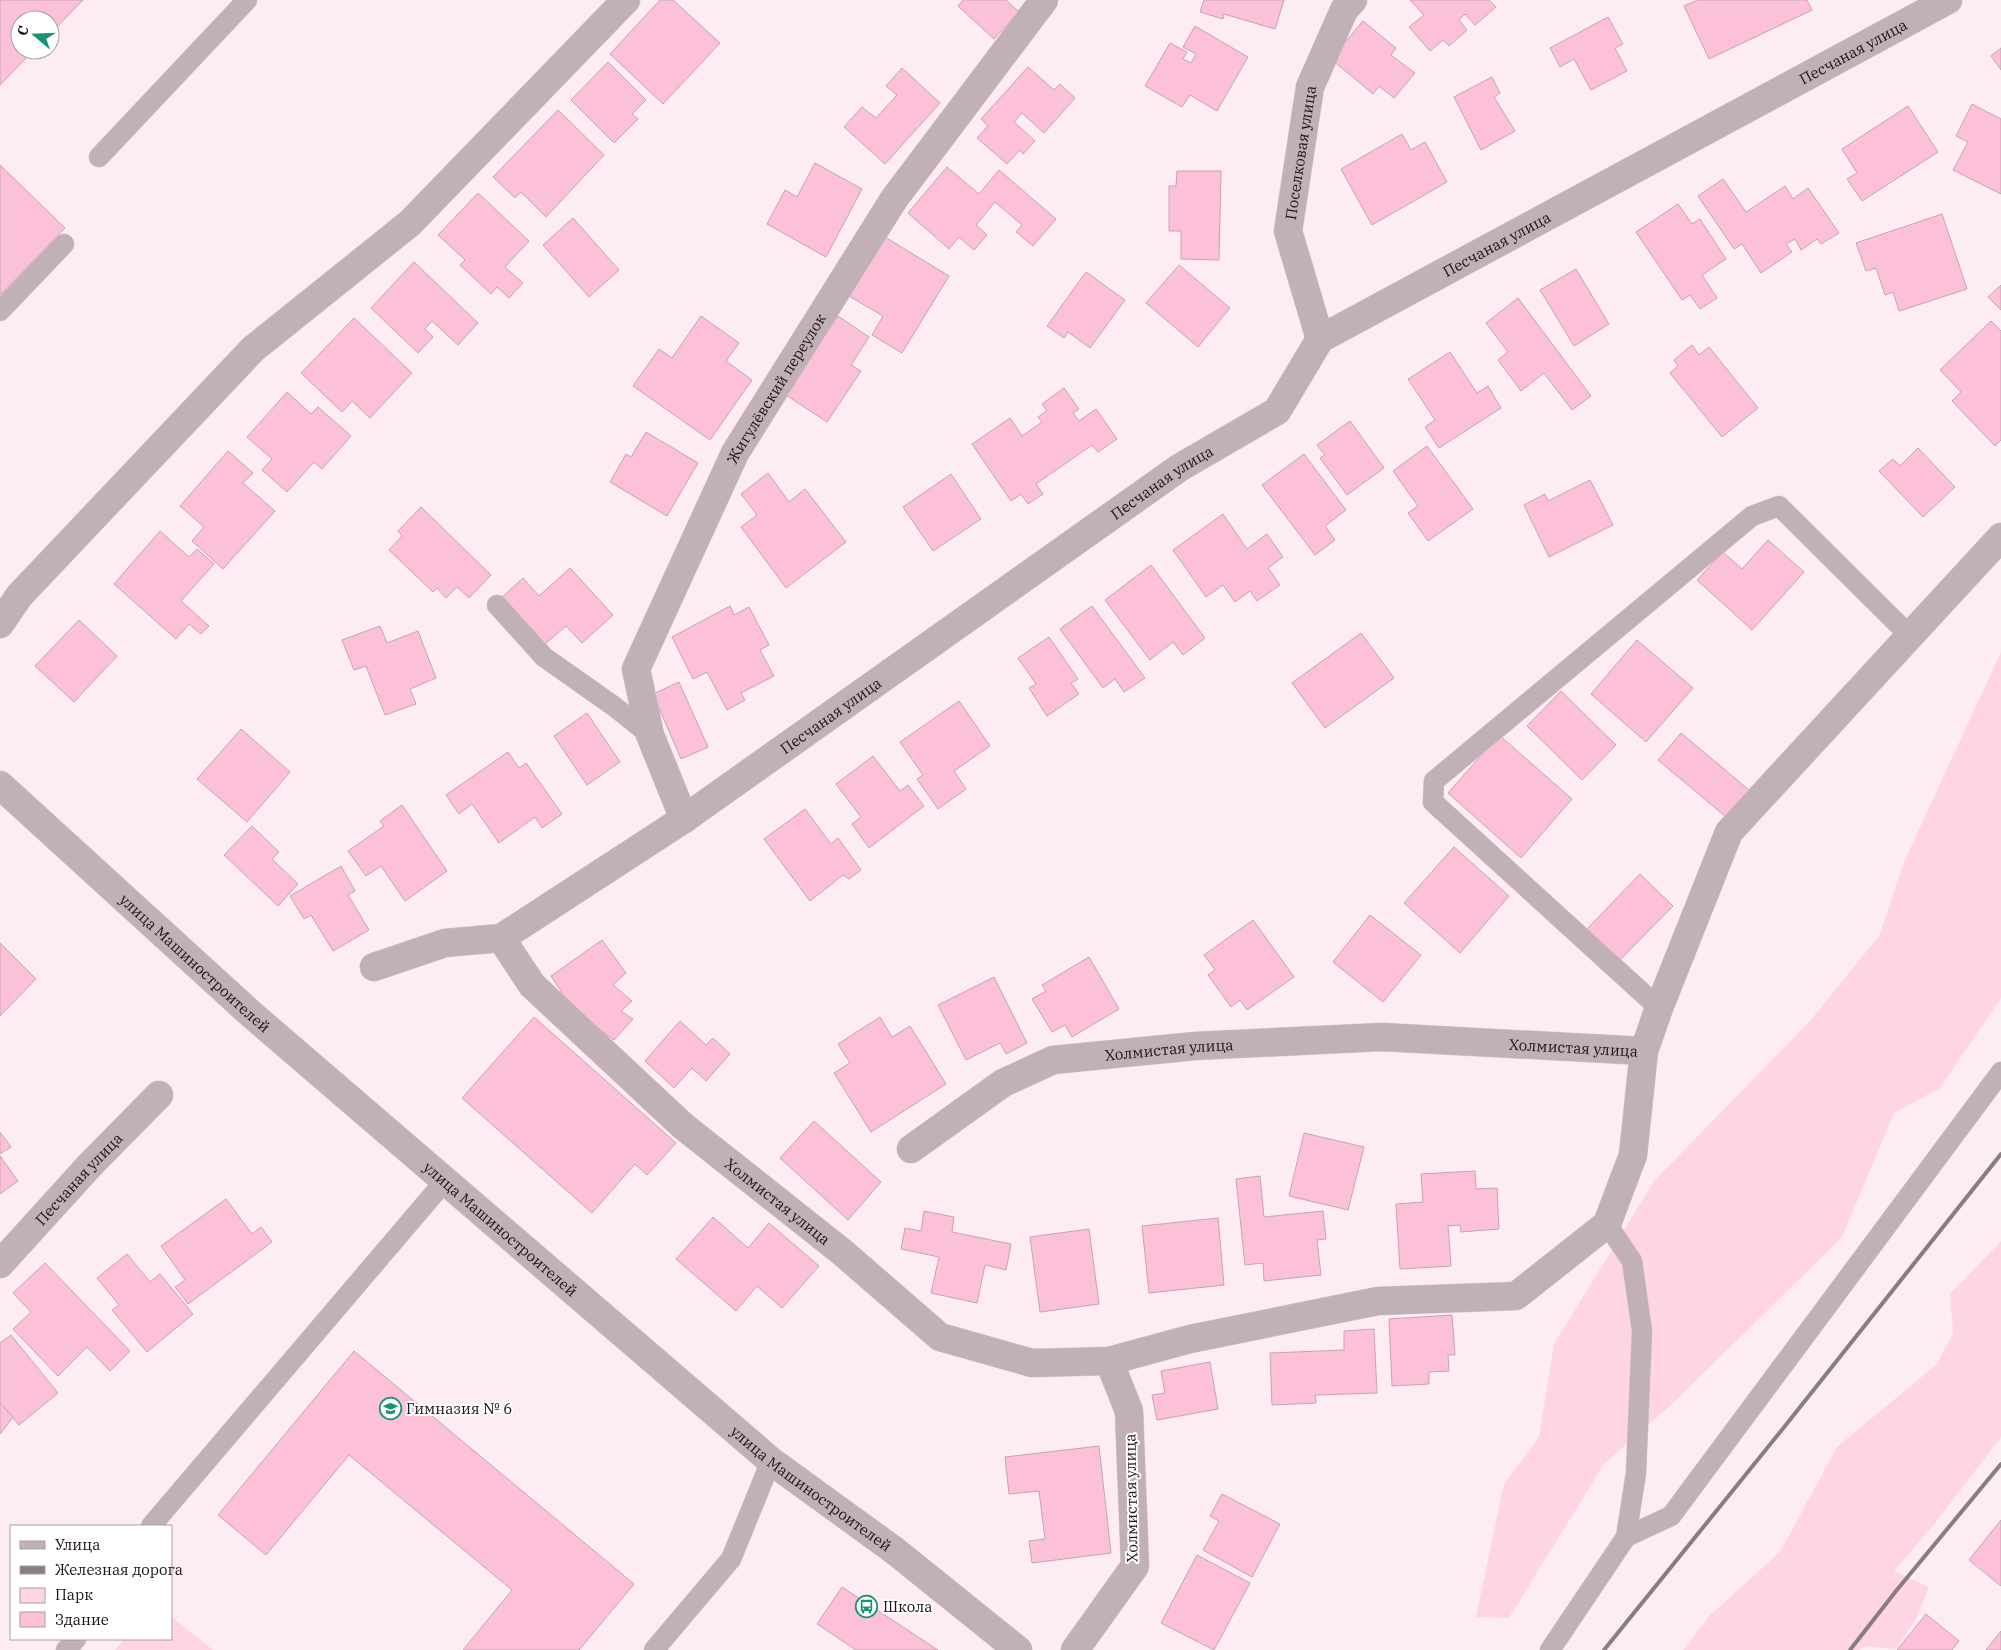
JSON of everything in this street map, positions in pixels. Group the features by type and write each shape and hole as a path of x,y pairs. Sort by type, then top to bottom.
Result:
{"street":[{"path":"0,624 19,596 253,349 410,224 626,0"},
{"name":"Жигулёвский переулок","path":"684,819 650,735 636,669 736,453 894,199 1044,0"},
{"name":"Поселковая улица","path":"1320,339 1288,231 1310,87 1344,10 1353,0"},
{"name":"Песчаная улица","path":"374,967 445,944 502,938 684,819 1179,468 1276,411 1320,339 1948,0"},
{"path":"1644,1051 1659,1008 1729,832 2001,537"},
{"name":"улица Машиностроителей","path":"0,785 251,1014 444,1182 771,1461 895,1551 1018,1650"},
{"name":"Холмистая улица","path":"502,938 532,985 683,1126 842,1252 940,1337 1032,1363 1109,1361 1190,1338 1378,1301 1516,1296 1607,1224 1633,1155 1644,1051 1382,1037 1196,1046 1053,1060 1003,1082 911,1149"},
{"name":"Песчаная улица","path":"0,1264 90,1164 159,1095"},
{"name":"Холмистая улица","path":"1075,1650 1135,1566 1129,1411 1109,1361"}],"lane":[{"path":"99,157 247,0"},
{"path":"0,311 64,244"},
{"path":"1659,1008 1433,802 1434,781 1752,516 1778,506 1910,636"},
{"path":"497,605 544,657 615,707 650,735"},
{"path":"1626,1537 1670,1516 2001,1072"},
{"path":"152,1525 444,1182"},
{"path":"1550,1650 1626,1537 1636,1473 1642,1330 1632,1261 1607,1224"},
{"path":"654,1650 731,1559 771,1461"},
{"path":"66,1650 75,1640"}],"green space":[{"path":"2001,652 2001,998 1940,1088 1894,1113 1842,1237 1672,1404 1604,1464 1509,1618 1476,1617 1504,1484 1539,1437 1554,1344 1654,1181 1809,1022 1879,936 1904,862"},
{"path":"2001,1241 2001,1437 1936,1522 1894,1571 1929,1587 1916,1619 1896,1649 1865,1646 1860,1650 1683,1650 1709,1616 1780,1552 1837,1447 1937,1364 1953,1333 1950,1294"},
{"path":"172,1617 213,1650 115,1650 123,1640 172,1640"}],"building":[{"path":"0,0 83,0 60,24 60,10 10,10 10,60 24,60 0,85"},
{"path":"660,0 673,0 720,43 663,104 610,54"},
{"path":"963,0 1006,0 1019,12 994,39 958,6"},
{"path":"1204,0 1284,0 1275,29 1224,14 1223,19 1200,12"},
{"path":"1410,0 1489,0 1496,7 1475,25 1465,14 1459,20 1467,30 1449,46 1443,40 1430,51 1409,27 1424,15"},
{"path":"1698,0 1807,0 1812,10 1709,59 1684,6"},
{"path":"1608,17 1623,44 1615,48 1627,71 1591,90 1574,59 1560,67 1550,48"},
{"path":"1363,21 1396,48 1391,55 1415,73 1394,98 1379,86 1373,94 1331,59"},
{"path":"1195,26 1248,57 1217,111 1190,95 1182,107 1145,86 1170,43 1187,52 1183,59 1191,63 1196,54 1183,47"},
{"path":"2001,48 2001,70 1991,56"},
{"path":"608,62 646,100 632,114 638,119 614,143 571,100"},
{"path":"1028,67 1054,90 1060,84 1075,98 1044,133 1022,113 1014,122 1035,141 1023,154 1020,150 1007,164 977,138 988,126 981,119"},
{"path":"902,68 940,103 885,164 844,127 862,107 876,118 897,95 886,86"},
{"path":"1492,77 1500,93 1494,97 1515,131 1481,150 1454,97"},
{"path":"1972,104 2001,119 2001,194 1953,170 1968,142 1956,136"},
{"path":"1908,106 1938,152 1862,201 1847,179 1857,173 1842,149"},
{"path":"558,110 604,155 546,217 521,192 515,198 493,177"},
{"path":"1402,134 1411,150 1425,142 1447,182 1372,225 1341,169"},
{"path":"815,163 862,189 826,257 767,224 785,190 797,197"},
{"path":"0,165 65,228 0,295"},
{"path":"947,167 979,194 999,170 1056,219 1033,246 1016,232 1022,225 995,202 976,225 987,235 974,250 959,237 949,249 908,213"},
{"path":"1177,171 1221,171 1219,260 1181,259 1181,231 1169,231 1169,186 1176,186"},
{"path":"1723,179 1746,212 1785,186 1793,199 1808,188 1839,233 1821,244 1817,239 1801,250 1795,239 1786,244 1792,252 1761,273 1742,244 1734,249 1698,196"},
{"path":"478,193 529,241 505,267 523,283 509,298 497,287 491,294 460,265 465,260 438,235"},
{"path":"1678,204 1692,224 1700,219 1726,259 1702,275 1717,298 1700,309 1690,295 1682,300 1636,232"},
{"path":"1942,214 1967,289 1899,311 1893,292 1885,295 1876,268 1866,271 1856,243"},
{"path":"573,218 619,270 589,297 543,245"},
{"path":"885,237 949,276 902,353 872,335 883,316 849,296"},
{"path":"414,262 478,323 458,345 432,321 425,329 433,337 418,353 371,308"},
{"path":"1179,265 1230,308 1198,347 1146,303"},
{"path":"1576,269 1609,324 1574,346 1540,290"},
{"path":"1086,272 1125,300 1090,348 1068,332 1064,338 1047,326"},
{"path":"2001,285 2001,310 1988,297"},
{"path":"1518,298 1591,396 1572,410 1544,373 1521,391 1498,360 1508,352 1486,323"},
{"path":"701,316 739,343 726,361 752,380 710,440 633,386 659,349 672,358"},
{"path":"838,316 869,337 851,365 861,371 827,422 786,395"},
{"path":"354,318 412,373 370,418 352,401 342,412 301,373"},
{"path":"1991,321 2001,331 2001,440 1995,446 1952,401 1961,392 1940,370"},
{"path":"1692,345 1699,355 1709,347 1758,408 1722,437 1670,373 1678,366 1674,360"},
{"path":"1450,352 1477,393 1488,386 1501,408 1439,448 1425,427 1435,420 1408,379"},
{"path":"1064,388 1079,409 1073,413 1079,421 1096,409 1117,439 1098,452 1092,445 1036,484 1043,494 1028,504 1021,494 1011,501 972,444 1010,418 1022,436 1042,422 1038,417 1047,411 1042,404"},
{"path":"287,392 311,414 318,407 351,436 322,469 314,462 287,492 262,470 272,459 247,437"},
{"path":"1350,421 1384,468 1347,495 1320,458 1325,455 1317,445"},
{"path":"646,432 698,463 667,516 610,482 626,454 631,457"},
{"path":"1427,446 1473,509 1428,541 1408,513 1418,506 1393,471"},
{"path":"1918,448 1955,487 1923,517 1879,471 1893,459 1900,466"},
{"path":"228,451 253,473 243,483 275,511 223,569 192,541 204,527 180,506"},
{"path":"1304,454 1346,510 1325,526 1335,540 1315,555 1262,485"},
{"path":"768,473 789,502 805,489 846,542 786,588 741,527 757,515 741,494"},
{"path":"951,474 981,519 933,551 903,507"},
{"path":"1590,480 1613,525 1549,557 1524,505 1545,494 1548,501"},
{"path":"421,507 491,575 469,598 457,587 446,598 437,588 433,592 389,550 402,536 398,531"},
{"path":"1223,514 1247,549 1267,534 1283,557 1268,568 1280,585 1257,601 1250,591 1235,602 1223,585 1206,597 1173,550"},
{"path":"160,531 189,557 197,549 214,564 181,601 209,626 201,634 189,624 176,639 114,584"},
{"path":"1768,540 1804,572 1752,630 1697,580 1723,552 1742,569"},
{"path":"1151,565 1205,638 1183,655 1173,642 1150,660 1105,600"},
{"path":"570,568 613,615 582,643 566,626 544,645 501,598 523,578 539,596"},
{"path":"730,606 734,615 749,607 769,645 760,650 774,676 741,693 745,700 727,710 707,672 693,679 672,637"},
{"path":"1092,606 1145,678 1124,692 1115,679 1103,688 1060,629"},
{"path":"79,620 117,656 74,702 35,666"},
{"path":"380,626 387,643 418,631 436,678 410,689 416,704 385,715 366,666 354,670 342,640"},
{"path":"1361,633 1394,678 1325,728 1292,683"},
{"path":"1049,637 1078,679 1071,683 1079,694 1047,716 1029,688 1036,684 1018,658"},
{"path":"1637,640 1693,688 1646,742 1591,694"},
{"path":"679,682 708,747 681,759 653,694"},
{"path":"1561,691 1616,745 1582,780 1527,726"},
{"path":"959,701 990,746 954,771 966,789 938,809 917,779 923,775 900,742"},
{"path":"587,713 620,762 587,785 554,736"},
{"path":"241,729 290,772 247,822 197,779"},
{"path":"1681,733 1749,790 1726,817 1658,760"},
{"path":"1499,735 1572,799 1521,858 1448,793"},
{"path":"508,752 519,768 526,763 562,814 542,828 535,817 499,843 472,804 459,814 446,795"},
{"path":"873,756 900,791 908,785 924,806 869,848 852,824 861,817 836,784"},
{"path":"402,805 447,871 405,901 381,866 366,876 348,851 384,826 380,821"},
{"path":"805,809 831,844 838,838 861,870 849,879 843,875 810,901 764,839"},
{"path":"252,826 279,852 272,859 298,884 278,906 224,855"},
{"path":"1454,847 1509,896 1460,953 1404,903"},
{"path":"341,866 355,891 348,895 369,930 333,951 311,915 304,919 290,896"},
{"path":"1640,874 1673,906 1619,961 1587,929"},
{"path":"1370,915 1421,955 1383,1002 1333,962"},
{"path":"1253,920 1294,977 1247,1010 1240,1000 1231,1007 1208,975 1215,970 1204,955"},
{"path":"602,940 626,973 613,985 632,1001 621,1011 633,1019 614,1040 572,1008 551,976"},
{"path":"0,943 36,979 0,1016"},
{"path":"1089,957 1119,1009 1072,1037 1065,1025 1052,1032 1032,999 1046,991 1042,985"},
{"path":"994,977 1027,1043 1006,1054 1000,1043 966,1060 938,1005"},
{"path":"534,1017 676,1143 647,1175 635,1164 592,1213 462,1098"},
{"path":"880,1017 892,1037 910,1026 946,1084 871,1132 834,1073 850,1063 838,1044"},
{"path":"680,1021 706,1045 713,1038 730,1054 706,1081 692,1068 674,1088 645,1061"},
{"path":"814,1121 881,1182 848,1220 780,1158"},
{"path":"0,1132 11,1147 0,1154"},
{"path":"1304,1133 1364,1147 1348,1210 1289,1196"},
{"path":"0,1156 18,1181 0,1194"},
{"path":"1475,1171 1476,1189 1497,1188 1499,1229 1461,1232 1460,1225 1448,1226 1451,1266 1400,1269 1396,1204 1423,1202 1421,1174"},
{"path":"1260,1176 1264,1217 1323,1211 1326,1239 1317,1240 1321,1275 1264,1281 1263,1263 1245,1265 1236,1179"},
{"path":"226,1199 252,1234 261,1227 272,1242 188,1304 175,1287 185,1280 161,1246"},
{"path":"924,1211 954,1217 952,1232 1011,1244 1006,1270 985,1265 977,1303 931,1293 939,1257 901,1249 905,1228 921,1231"},
{"path":"713,1217 748,1248 769,1223 819,1266 782,1308 757,1286 736,1311 676,1259"},
{"path":"1218,1218 1224,1285 1149,1293 1142,1226"},
{"path":"1089,1229 1099,1304 1040,1312 1030,1237"},
{"path":"127,1254 150,1282 160,1274 193,1314 147,1352 112,1310 119,1305 97,1278"},
{"path":"45,1263 130,1351 110,1371 87,1347 58,1376 13,1329 31,1312 13,1293"},
{"path":"1452,1315 1455,1355 1448,1355 1449,1371 1429,1372 1429,1384 1392,1386 1389,1319"},
{"path":"1374,1329 1377,1393 1315,1395 1316,1403 1272,1405 1270,1353 1344,1350 1344,1331"},
{"path":"11,1335 58,1393 19,1425 0,1403 0,1343"},
{"path":"354,1351 634,1584 579,1650 463,1650 512,1590 349,1455 266,1555 218,1515"},
{"path":"1210,1362 1218,1409 1157,1420 1152,1395 1165,1393 1161,1371"},
{"path":"0,1403 13,1417 0,1434"},
{"path":"1099,1446 1111,1553 1032,1563 1029,1541 1045,1539 1039,1491 1009,1494 1005,1457"},
{"path":"1222,1494 1280,1524 1252,1577 1203,1550 1219,1521 1210,1516"},
{"path":"2001,1520 2001,1586 1969,1560"},
{"path":"1197,1555 1250,1583 1214,1650 1161,1623"},
{"path":"842,1587 938,1650 856,1650 817,1624"},
{"path":"1926,1614 1959,1641 1952,1650 1897,1650"},
{"path":"2001,1631 2001,1650 1986,1650"}],"railway":[{"path":"1604,1650 2001,1154"},
{"path":"1850,1650 2001,1464"}],"place":[{"name":"Гимназия № 6","path":"390,1408"},
{"name":"Школа","path":"867,1606"}]}
